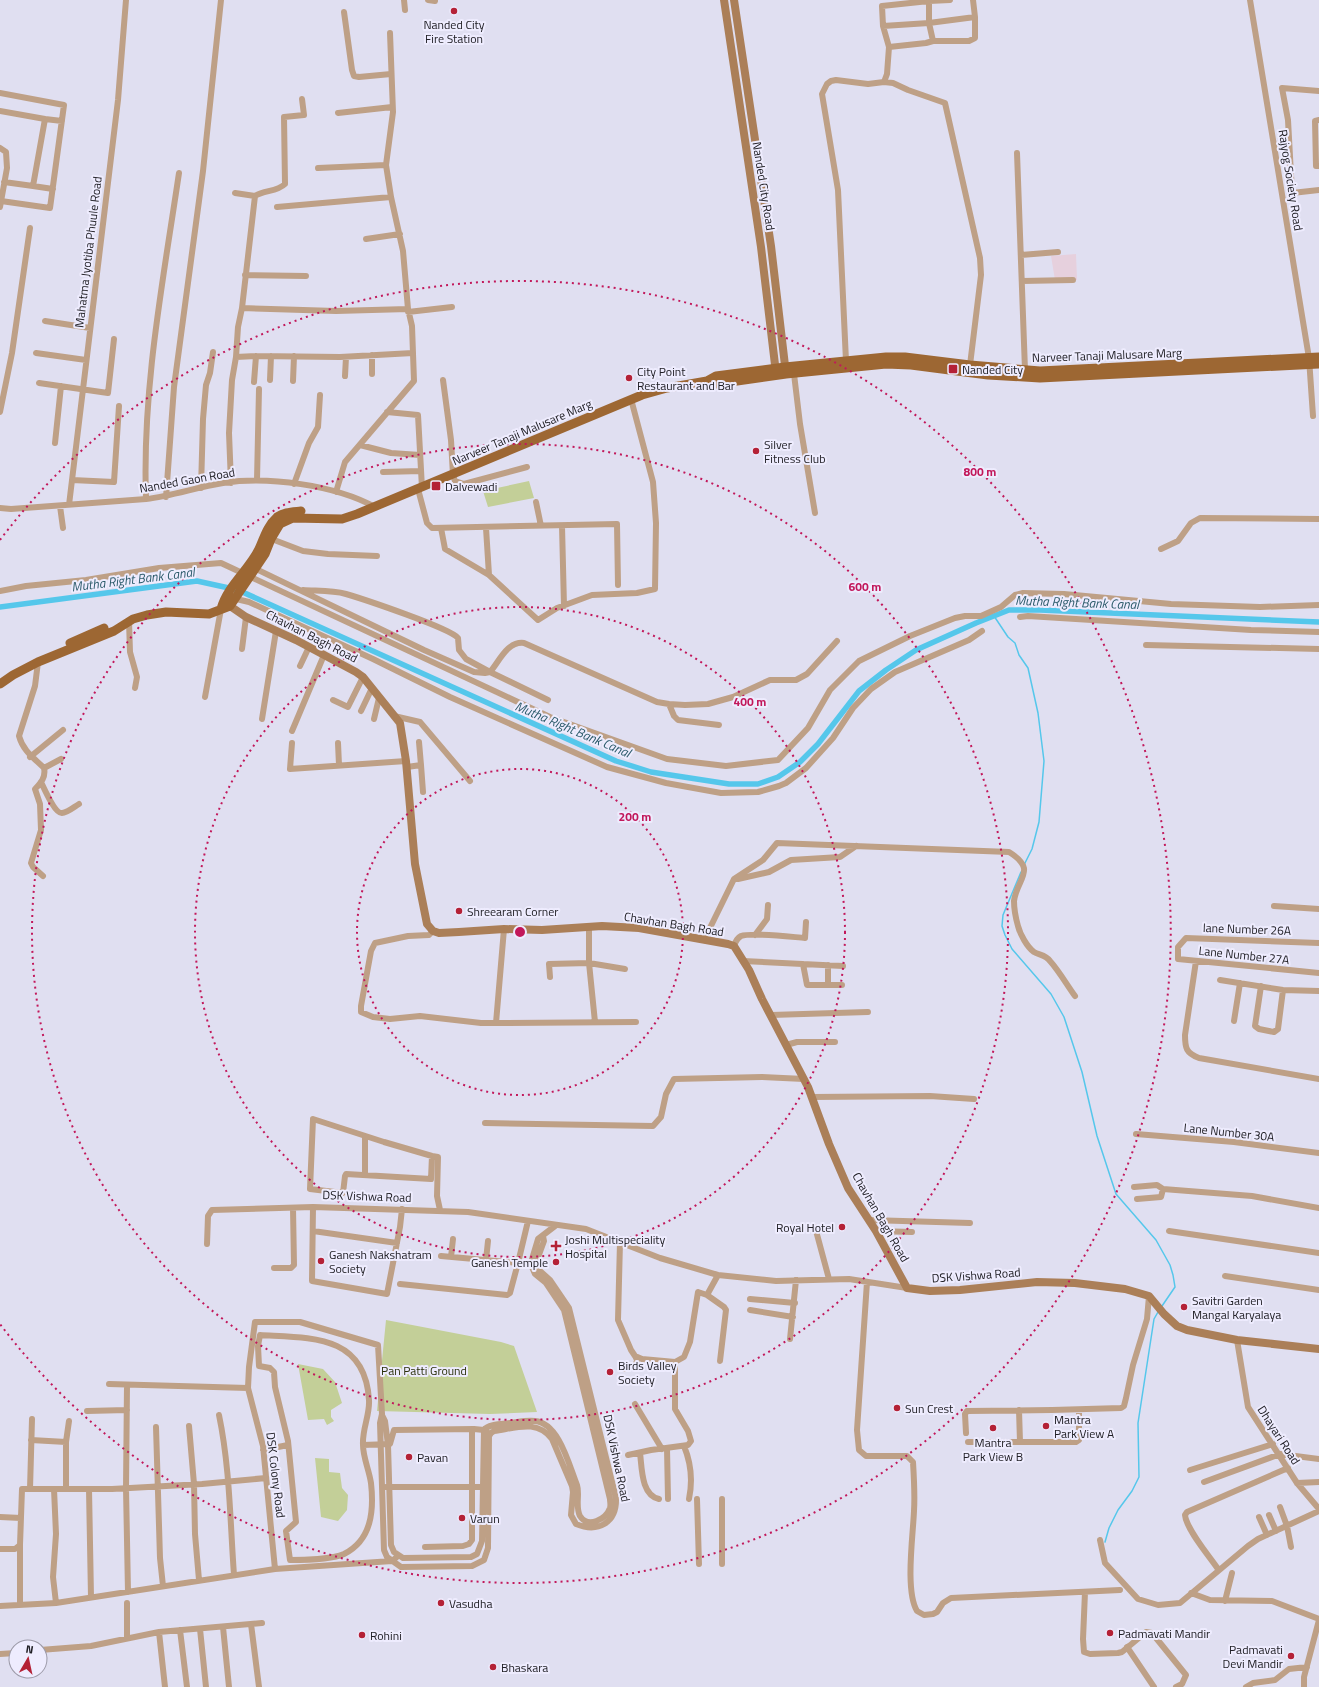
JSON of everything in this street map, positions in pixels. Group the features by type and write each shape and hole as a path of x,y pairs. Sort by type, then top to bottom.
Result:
{"main road":[{"name":"Narveer Tanaji Malusare Marg","path":"788,372 846,361 886,360 926,364 1007,377 1313,362 1319,357"},
{"name":"Narveer Tanaji Malusare Marg","path":"229,605 262,552 274,521 280,515 290,512 331,512 350,516 652,392 707,381 716,384 776,372 788,372 886,360"},
{"name":"Narveer Tanaji Malusare Marg","path":"926,364 970,365 1070,374"},
{"name":"Narveer Tanaji Malusare Marg","path":"229,605 226,597 250,571"},
{"path":"0,676 18,665 86,635 147,614 160,612 181,612 202,615 216,612 229,605"},
{"path":"0,684 14,674 38,662 114,631 126,622"}],"street":[{"name":"Mahatma Jyotiba Phuule Road","path":"69,506 118,100 126,0"},
{"path":"166,497 174,387 202,171 221,0"},
{"path":"404,0 405,10"},
{"path":"428,0 435,0"},
{"name":"Nanded City Road","path":"724,0 763,259 776,372"},
{"name":"Nanded City Road","path":"734,0 788,372"},
{"path":"884,82 887,74 889,47 883,26 882,6 950,0"},
{"path":"889,47 926,44 933,41 969,41 975,38 973,0"},
{"name":"Rajyog Society Road","path":"1250,0 1313,362 1313,416"},
{"path":"929,1 929,23 933,41"},
{"path":"344,12 354,76 359,77 391,74"},
{"path":"883,26 929,23 975,17"},
{"path":"336,492 345,462 414,380 412,326 408,310 403,251 391,197 386,165 392,107 390,33"},
{"path":"846,361 838,190 822,94 827,84 836,80 868,84 884,82 893,83 908,90 945,102 980,258 980,275 970,365"},
{"path":"1319,91 1282,88 1288,120 1292,193 1319,190"},
{"path":"0,93 64,104 53,189 49,208 1,204 7,168 6,152 0,148"},
{"path":"231,483 229,433 232,380 255,196 260,192 280,188 285,184 284,117 304,115 302,100"},
{"path":"338,114 392,107"},
{"path":"0,111 62,121"},
{"path":"33,186 45,119"},
{"path":"1319,120 1315,121 1316,166 1319,166"},
{"path":"1017,153 1025,370"},
{"path":"318,168 386,165"},
{"path":"146,499 145,448 152,353 178,173"},
{"path":"4,182 53,189"},
{"path":"235,194 255,196"},
{"path":"277,207 391,197"},
{"path":"0,412 12,353 30,228"},
{"path":"366,239 400,234"},
{"path":"1021,255 1058,252"},
{"path":"763,259 772,257"},
{"path":"245,275 306,276"},
{"path":"1022,281 1074,280"},
{"path":"242,308 336,311 408,310 452,307"},
{"path":"45,321 90,328"},
{"path":"39,383 108,393 114,339"},
{"path":"202,488 204,399 213,352"},
{"path":"36,353 86,360"},
{"path":"236,357 346,356 413,353"},
{"path":"372,355 372,374"},
{"path":"254,382 256,356"},
{"path":"270,380 271,356"},
{"path":"293,381 294,356"},
{"path":"345,376 346,356"},
{"path":"788,372 800,424 815,512"},
{"path":"443,380 451,440 452,475 455,481 464,484 527,467"},
{"path":"55,443 61,386"},
{"path":"258,480 260,389"},
{"path":"294,484 309,444 318,427 320,395"},
{"path":"441,528 444,549 489,576 538,620 564,606 592,595 637,593 655,589 656,523 653,482 631,400"},
{"path":"72,480 114,482 119,406"},
{"path":"387,412 418,415 421,471 420,488 427,523 432,528 617,524 618,585"},
{"path":"360,445 391,453 420,455"},
{"path":"383,472 421,471"},
{"name":"Nanded Gaon Road","path":"0,508 11,510 166,497 224,483 258,480 294,484 336,492 375,507"},
{"path":"536,502 541,526"},
{"path":"60,506 63,528"},
{"path":"1161,549 1178,541 1191,523 1200,518 1319,519"},
{"path":"562,526 564,606"},
{"path":"486,528 489,576"},
{"path":"267,537 303,551 328,554 377,556"},
{"path":"0,591 26,586 86,580 159,568 221,563 250,571 299,590 474,672 490,672 500,656 515,643 524,643 657,702 669,704 708,704 734,697 770,680 796,680 802,678 837,641"},
{"path":"250,571 550,717 667,759 726,766 778,760 808,728 830,690 859,661 910,636 955,618 964,616 981,616 1001,607 1015,595 1023,593 1064,594 1171,604 1260,607 1319,605"},
{"path":"299,590 326,591 345,594 452,633 458,638 459,650 464,657 490,672 548,700"},
{"path":"205,698 229,605 249,602 373,659 450,697 607,767 666,783 721,793 758,792 786,783 806,768 832,738 853,708 871,689 895,672 968,640 982,631"},
{"name":"Chavhan Bagh Road","path":"229,605 246,617 309,647 363,677 400,723 407,764 415,864 427,924 433,931 439,933 504,929 542,930 602,926 639,928 734,946 804,1079 848,1188 876,1231 907,1288"},
{"path":"1020,617 1035,616 1251,630 1319,632"},
{"path":"242,650 246,617"},
{"path":"126,622 130,652 136,677 135,688"},
{"path":"262,719 276,631"},
{"path":"1146,645 1319,649"},
{"path":"300,666 309,647"},
{"path":"292,731 324,655"},
{"path":"38,662 34,686 19,736 21,743 30,757 44,768 45,772 41,782 35,789 40,808 41,830 31,863 33,867 43,876"},
{"path":"333,700 348,707 363,677"},
{"path":"362,712 372,688"},
{"path":"374,719 379,698"},
{"path":"669,704 674,716 678,720 719,724"},
{"path":"394,716 420,722 470,781"},
{"path":"30,757 63,730"},
{"path":"419,742 424,792"},
{"path":"292,743 290,769 339,765 421,765"},
{"path":"338,743 339,765"},
{"path":"44,768 61,759"},
{"path":"41,782 59,813 62,813 78,804"},
{"path":"704,940 734,879 763,860 777,843 1009,852 1022,862 1025,869 1024,876 1014,902 1018,926 1025,941 1034,952 1044,955 1050,960 1075,996"},
{"path":"734,879 769,872 791,860 840,857 856,846"},
{"path":"755,935 767,919 768,905"},
{"path":"1274,906 1319,909"},
{"path":"734,946 736,941 742,936 755,935 805,938 806,922"},
{"path":"589,928 589,963 594,1022"},
{"path":"496,1023 504,929"},
{"path":"433,931 429,935 408,936 374,943 371,951 361,1012 373,1017 390,1019 420,1016 481,1023 636,1022"},
{"name":"lane Number 26A","path":"1178,947 1186,938 1319,943"},
{"name":"Lane Number 27A","path":"1178,947 1178,959 1319,973"},
{"path":"743,961 843,966"},
{"path":"1196,961 1185,1035 1186,1051 1199,1058 1319,1079"},
{"path":"550,978 549,964 589,963 625,969"},
{"path":"803,964 807,985 842,985"},
{"path":"828,965 828,985"},
{"path":"1220,980 1283,990 1319,991"},
{"path":"1234,1021 1240,983"},
{"path":"1261,986 1255,1026 1259,1029 1274,1032 1278,1029 1283,990"},
{"path":"770,1015 868,1012"},
{"path":"786,1045 797,1042 835,1042"},
{"path":"485,1123 653,1126 661,1117 666,1094 674,1079 762,1077 804,1079"},
{"path":"812,1097 937,1096 974,1099"},
{"path":"432,1156 431,1179 346,1174 344,1176 343,1193 310,1189 313,1119 438,1157 437,1196 440,1210"},
{"name":"Lane Number 30A","path":"1136,1134 1234,1142 1319,1153"},
{"path":"365,1136 365,1175"},
{"path":"1134,1187 1157,1185 1163,1189 1252,1196 1319,1208"},
{"path":"1137,1199 1161,1197 1163,1189"},
{"path":"313,1207 312,1281 387,1294 402,1209"},
{"name":"DSK Vishwa Road","path":"207,1244 208,1216 212,1210 313,1207 440,1210 468,1212 586,1230 660,1258 718,1274 776,1281 829,1279 867,1282 930,1291 960,1290 1037,1282 1054,1282 1125,1289 1151,1298"},
{"path":"274,1268 291,1268 294,1266 293,1208"},
{"path":"869,1220 970,1223"},
{"path":"400,1284 507,1295 510,1293 528,1221"},
{"name":"DSK Vishwa Road","path":"555,1226 543,1236 544,1241 537,1260 537,1265 540,1271 550,1280 569,1308 611,1507 601,1520 592,1522 586,1521 581,1516"},
{"path":"815,1227 829,1279"},
{"path":"313,1231 397,1243"},
{"path":"876,1231 912,1232"},
{"path":"1170,1231 1319,1253"},
{"path":"451,1257 453,1239"},
{"path":"486,1260 488,1241"},
{"path":"620,1242 618,1320 637,1360 636,1364 624,1369"},
{"path":"441,1256 518,1263"},
{"path":"707,1295 718,1274"},
{"path":"1225,1276 1319,1290"},
{"path":"790,1339 795,1303 796,1280"},
{"path":"867,1282 856,1430 859,1450 866,1456 906,1456 913,1462 914,1509 911,1572 913,1601 917,1611 924,1615 933,1614 937,1612 943,1602 952,1598 1120,1590"},
{"path":"635,1356 675,1362 684,1357 690,1342 698,1292 707,1295 726,1310 720,1361"},
{"path":"750,1298 795,1303"},
{"path":"1151,1298 1164,1314 1177,1326 1187,1330 1237,1340 1319,1349"},
{"path":"966,1433 965,1414 967,1411 1118,1409 1124,1406 1133,1365 1151,1298"},
{"path":"750,1310 793,1317"},
{"name":"DSK Colony Road","path":"275,1569 263,1450 248,1388 254,1322 300,1322 378,1345 382,1414 380,1423 384,1550 387,1558 392,1561"},
{"path":"260,1335 328,1341 336,1344 348,1352 357,1361 366,1377 369,1400 363,1444 371,1488 371,1516 367,1531 361,1541 343,1555 308,1560 290,1560 286,1531 296,1522 288,1445 275,1387 274,1372 270,1368 259,1366 258,1346 260,1335"},
{"name":"Dhayari Road","path":"1100,1540 1104,1563 1138,1599 1158,1605 1180,1603 1218,1569 1248,1546 1267,1535 1319,1510 1297,1483 1280,1454 1248,1407 1237,1340"},
{"path":"628,1455 688,1445 690,1441 688,1431 675,1409 675,1362"},
{"name":"DSK Vishwa Road","path":"576,1524 583,1527 593,1528 604,1525 611,1519 616,1508 616,1498 584,1381"},
{"path":"109,1384 248,1388"},
{"path":"127,1385 126,1488 128,1592"},
{"path":"635,1404 665,1448 668,1499"},
{"path":"88,1411 127,1410"},
{"path":"1020,1410 1020,1442"},
{"path":"968,1442 1077,1442 1079,1440 1079,1410"},
{"name":"DSK Colony Road","path":"382,1414 385,1422 388,1445 391,1545 394,1552 398,1556"},
{"path":"218,1415 224,1440 229,1482 234,1575"},
{"path":"30,1489 32,1419"},
{"path":"66,1489 66,1442 69,1421"},
{"path":"363,1444 391,1444 394,1430 472,1429 536,1421 551,1428 557,1436 577,1484 579,1492 579,1513 581,1516 576,1524 571,1515 573,1492 572,1486 552,1439 547,1432 535,1426 492,1433"},
{"path":"189,1426 194,1484 195,1534 199,1580"},
{"path":"156,1427 163,1586"},
{"path":"487,1428 492,1433"},
{"path":"392,1561 401,1567 472,1566 484,1560 488,1548 486,1486 487,1428"},
{"path":"425,1547 463,1546 469,1544 472,1540 472,1429"},
{"path":"0,1606 56,1603 275,1569 392,1561 398,1556 403,1558 471,1558 477,1554 482,1541 492,1433"},
{"path":"31,1440 66,1442"},
{"path":"1190,1470 1273,1444"},
{"path":"263,1450 288,1445"},
{"path":"684,1446 689,1459 692,1485 689,1499"},
{"path":"640,1453 642,1474 648,1494 653,1498 659,1499"},
{"path":"1204,1482 1280,1454 1319,1459"},
{"path":"1218,1569 1191,1531 1184,1515 1187,1512 1288,1468"},
{"path":"20,1605 22,1489 126,1488 229,1482 266,1478"},
{"path":"1297,1483 1319,1482"},
{"path":"382,1487 486,1486"},
{"path":"54,1489 56,1534 53,1577 56,1603"},
{"path":"89,1489 91,1597"},
{"path":"697,1499 699,1564"},
{"path":"722,1499 722,1564"},
{"path":"1280,1507 1287,1526 1291,1547"},
{"path":"1269,1515 1276,1531"},
{"path":"0,1517 21,1518"},
{"path":"1259,1517 1267,1535"},
{"path":"0,1548 15,1549 20,1545"},
{"path":"1225,1601 1232,1573"},
{"path":"1085,1592 1084,1652 1090,1654 1111,1654 1122,1652 1146,1632 1152,1633 1186,1675 1182,1684 1176,1687"},
{"path":"1191,1593 1210,1600 1272,1601 1319,1620 1307,1667 1304,1687"},
{"path":"127,1603 127,1638"},
{"path":"48,1649 91,1646 159,1632 262,1623"},
{"path":"251,1624 259,1687"},
{"path":"223,1627 229,1687"},
{"path":"200,1629 206,1687"},
{"path":"180,1630 187,1687"},
{"path":"159,1632 165,1687"},
{"path":"1127,1647 1154,1687"},
{"path":"1246,1687 1252,1683 1275,1680 1289,1670 1307,1667"}],"shaded area":[{"path":"1076,254 1077,280 1055,280 1051,256"}],"green space":[{"path":"529,481 534,498 488,507 483,491"},
{"name":"Pan Patti Ground","path":"386,1320 501,1342 514,1346 537,1412 490,1414 377,1411"},
{"path":"298,1364 323,1369 335,1382 342,1403 331,1410 331,1417 334,1421 327,1425 324,1419 308,1420"},
{"path":"315,1458 329,1459 329,1472 340,1473 342,1488 348,1495 347,1510 338,1521 321,1517"}],"waterway":[{"name":"Mutha Right Bank Canal","path":"0,607 197,581 238,590 616,761 651,772 729,784 758,784 778,777 800,762 818,744 859,691 886,670 916,650 1009,610 1319,622"},
{"path":"994,616 1008,637 1015,643 1019,655 1028,668 1038,713 1044,761 1039,822 1032,849 1024,865"},
{"path":"1021,872 1003,915 1002,926 1012,949 1051,994 1064,1017 1082,1072 1097,1136 1116,1194 1156,1240 1170,1265 1175,1287 1162,1306"},
{"path":"1105,1542 1109,1528 1118,1510 1132,1491 1139,1477 1138,1423 1154,1319 1158,1312"}],"place":[{"name":"Nanded City Fire Station","path":"454,11"},
{"name":"Nanded City","path":"953,369"},
{"name":"City Point Restaurant and Bar","path":"629,378"},
{"name":"Silver Fitness Club","path":"756,451"},
{"name":"Dalvewadi","path":"436,486"},
{"name":"Shreearam Corner","path":"459,911"},
{"name":"Royal Hotel","path":"842,1227"},
{"name":"Joshi Multispeciality Hospital","path":"556,1246"},
{"name":"Ganesh Nakshatram Society","path":"321,1261"},
{"name":"Ganesh Temple","path":"556,1262"},
{"name":"Savitri Garden Mangal Karyalaya","path":"1184,1307"},
{"name":"Birds Valley Society","path":"610,1372"},
{"name":"Sun Crest","path":"897,1408"},
{"name":"Mantra Park View A","path":"1046,1426"},
{"name":"Mantra Park View B","path":"993,1428"},
{"name":"Pavan","path":"409,1457"},
{"name":"Varun","path":"462,1518"},
{"name":"Vasudha","path":"441,1603"},
{"name":"Padmavati Mandir","path":"1110,1633"},
{"name":"Rohini","path":"362,1635"},
{"name":"Padmavati Devi Mandir","path":"1291,1656"},
{"name":"Bhaskara","path":"493,1667"}]}
